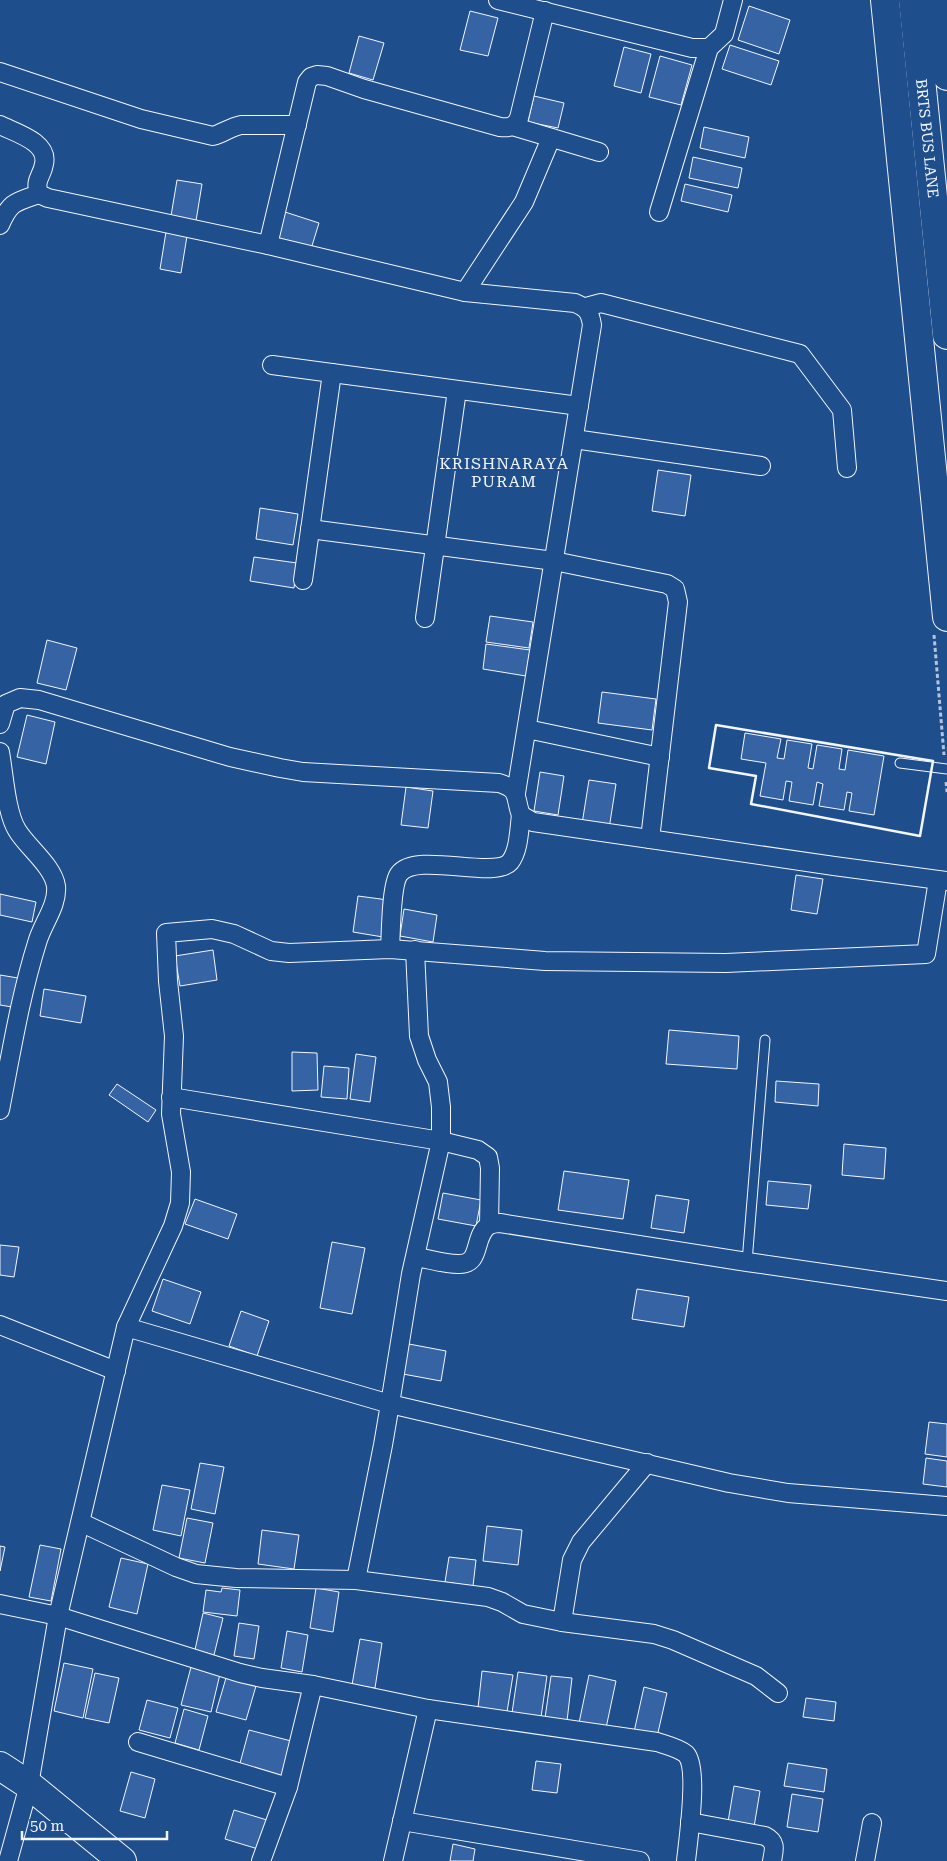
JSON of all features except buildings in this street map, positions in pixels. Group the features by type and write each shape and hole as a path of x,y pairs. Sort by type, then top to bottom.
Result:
{"main road":[{"path":"885,0 947,618"},
{"name":"BRTS BUS LANE","path":"913,0 947,335"},
{"path":"940,0 947,70"},
{"path":"0,1766 30,1785 122,1861"}],"street":[{"path":"498,0 692,48 709,48"},
{"path":"659,212 709,48 724,34 734,0"},
{"path":"512,126 516,124 518,118 545,11"},
{"path":"0,72 141,119 213,136 241,125 297,125"},
{"path":"268,245 306,86 311,77 317,74 500,127 512,126 599,152"},
{"path":"0,126 37,144 44,152 44,164 36,187 39,194"},
{"path":"465,292 524,202 551,138"},
{"path":"0,225 7,210 17,201 39,194 48,198 268,245 465,292 575,303 586,307 601,303 800,354 842,410 847,468"},
{"path":"390,949 395,884 400,873 410,867 429,865 497,868 508,864 515,855 521,815 516,793 592,325 586,307"},
{"path":"272,365 579,406"},
{"path":"303,580 332,373"},
{"path":"425,618 457,390"},
{"path":"574,439 761,466"},
{"path":"310,529 554,561 668,584 674,589 678,602 650,839"},
{"path":"0,724 3,702 20,698 39,700 230,757 280,768 303,772 499,783 510,786 516,793"},
{"path":"527,729 660,757"},
{"path":"0,752 11,815 17,830 51,873 56,885 55,899 37,942 22,994 0,1110"},
{"path":"8,1861 30,1785 58,1616 126,1327 173,1226 180,1203 181,1172 172,1128 174,1036 168,981 166,933 212,929 234,934 271,951 289,953 390,949 545,961 726,963 926,954 943,880 533,822 521,815"},
{"path":"356,1580 384,1445 411,1274 441,1141 441,1107 438,1082 427,1060 419,1036 414,950"},
{"path":"172,1097 441,1141 478,1150 488,1157 490,1168 489,1225"},
{"path":"416,1257 459,1264 469,1262 475,1257 480,1235 489,1225 500,1223 947,1291"},
{"path":"0,1326 116,1371"},
{"path":"126,1327 390,1404 729,1483 788,1493 947,1506"},
{"path":"562,1622 572,1560 581,1542 647,1464"},
{"path":"80,1522 176,1567 196,1574 229,1578 356,1580 488,1597 502,1602 523,1614 562,1622 625,1629 663,1637 750,1673 778,1693"},
{"path":"0,1604 58,1616 240,1673 313,1685 428,1709 657,1742 686,1755 692,1767 690,1822 686,1861"},
{"path":"261,1861 288,1787 313,1685"},
{"path":"393,1861 428,1709"},
{"path":"138,1742 288,1787"},
{"path":"402,1821 640,1861"},
{"path":"690,1822 765,1836 772,1839 774,1845 772,1861"},
{"path":"864,1861 872,1823"}],"lane":[{"path":"900,763 947,769"},
{"path":"747,1262 765,1040"}],"wall":[{"path":"716,725 933,761 920,836 751,804 756,776 709,768 716,725"}],"district":[{"name":"KRISHNARAYA PURAM","path":"504,472"}]}
